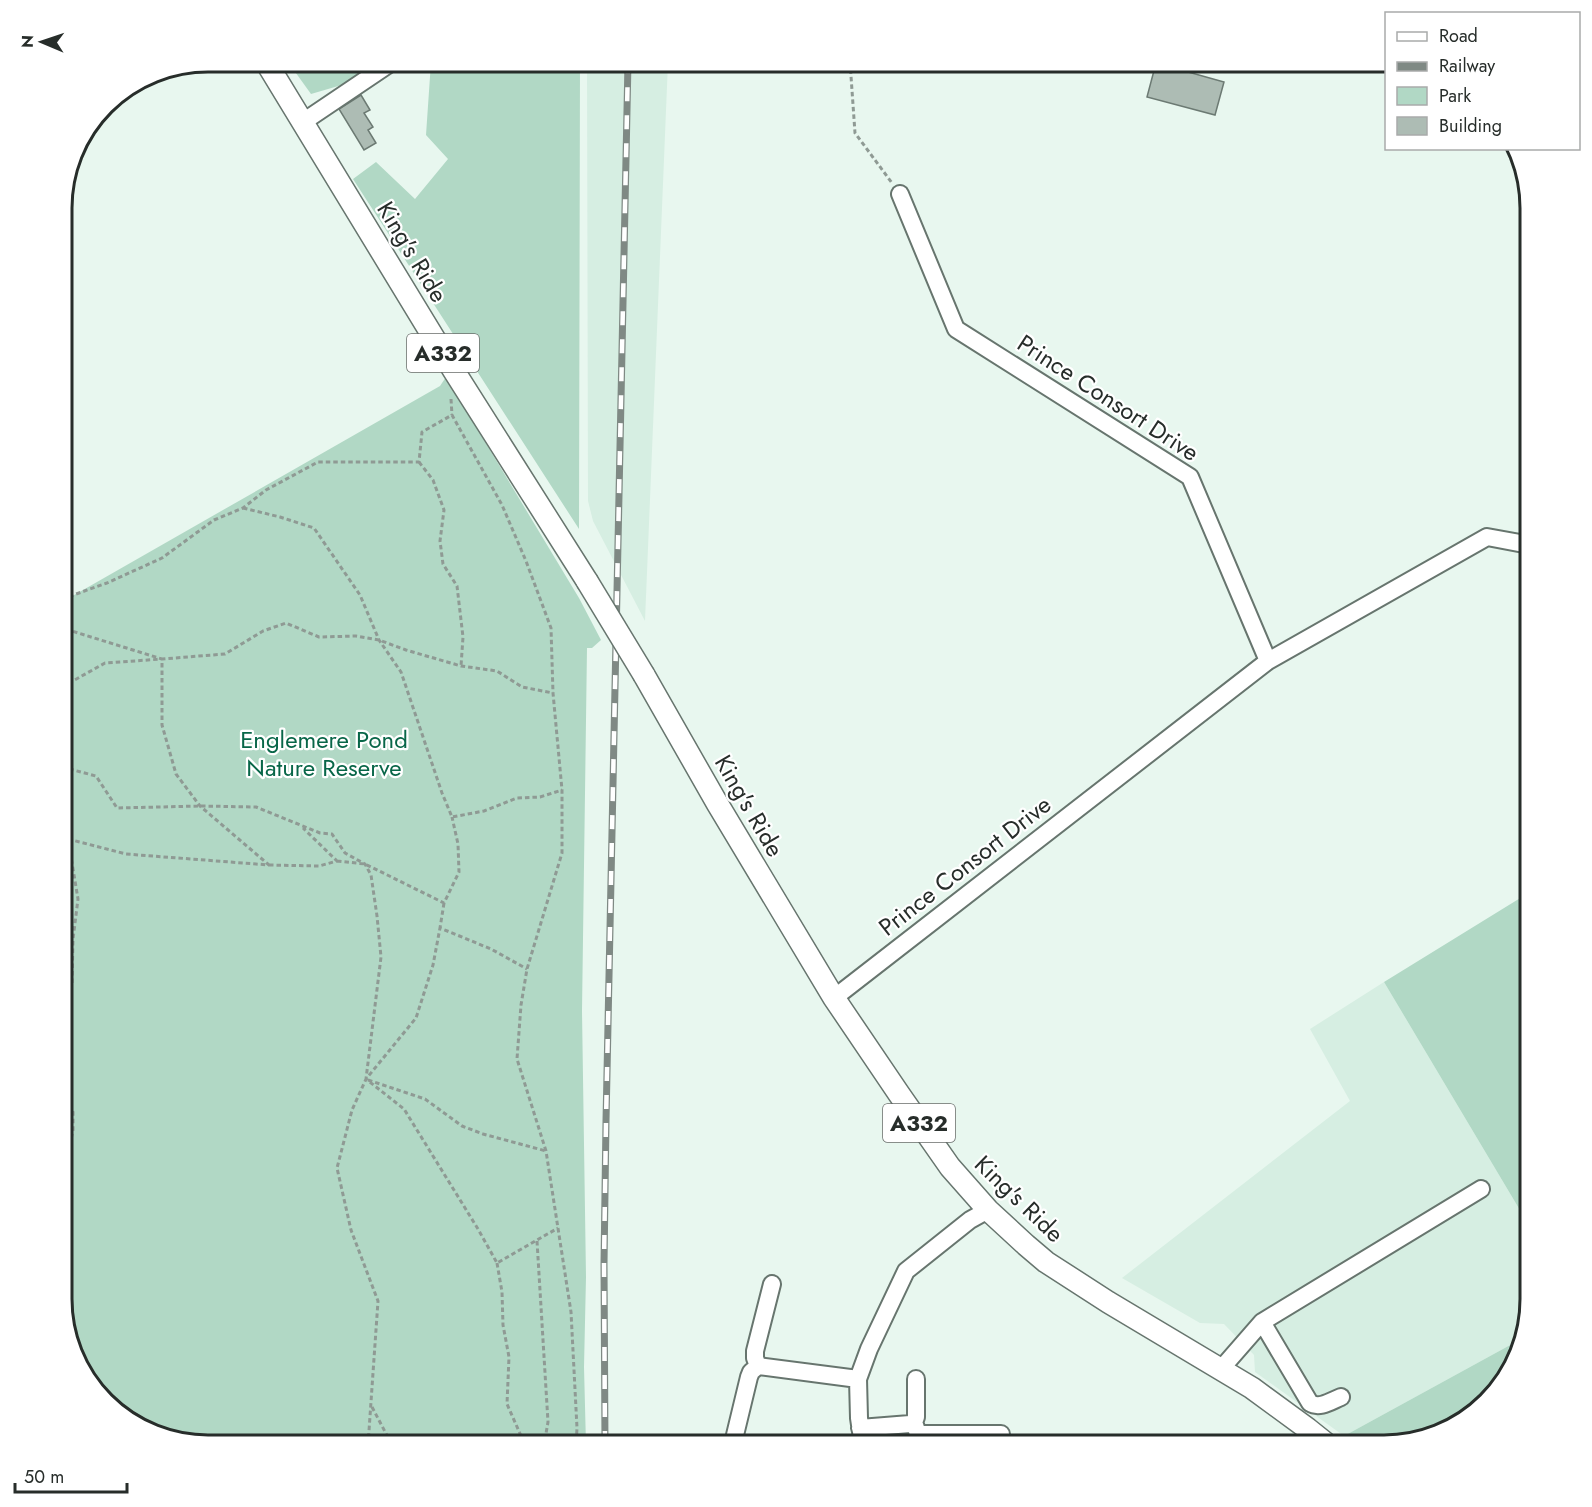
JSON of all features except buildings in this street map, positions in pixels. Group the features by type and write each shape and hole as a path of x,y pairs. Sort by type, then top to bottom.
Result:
{"main road":[{"name":"King's Ride","path":"272,72 454,371 587,581 834,998 950,1167 988,1210 1046,1262 1252,1388 1316,1435"}],"street":[{"path":"303,122 377,72"},
{"name":"Prince Consort Drive","path":"900,194 956,329 1190,477 1268,661"},
{"name":"Prince Consort Drive","path":"834,998 1268,661 1487,537 1520,543"},
{"path":"1221,1369 1262,1322 1481,1189"},
{"path":"861,1435 858,1378 906,1270 970,1220 988,1210"},
{"path":"758,1366 755,1351 772,1284"},
{"path":"1262,1322 1310,1403 1322,1406 1341,1396"},
{"path":"735,1435 748,1377 758,1366 858,1378"},
{"path":"916,1379 914,1422 917,1431 922,1434 1001,1434"},
{"path":"860,1428 914,1422"}],"path":[{"path":"851,72 855,133 900,194"},
{"path":"461,666 463,637 457,586 443,564 440,541 444,510 433,480 419,462 422,432 452,415 502,505 551,628 553,693 562,790 562,853 527,969 521,1005 517,1059 546,1151 571,1311 577,1435"},
{"path":"72,595 107,583 162,558 214,520 243,508 266,490 318,462 419,462"},
{"path":"243,508 314,528 360,595 379,640 401,672 452,817 458,844 459,872 444,903 433,965 416,1018 366,1079 351,1110 337,1168 351,1230 378,1301 369,1435"},
{"path":"72,681 105,663 225,654 263,631 286,623 320,637 356,636 379,640 461,666 496,671 522,687 553,693"},
{"path":"72,631 162,658"},
{"path":"162,658 162,725 176,774 200,806 269,865"},
{"path":"72,770 96,776 117,808 256,807 320,833 333,834 345,853 444,903"},
{"path":"452,817 484,811 517,798 540,797 562,790"},
{"path":"301,825 337,861"},
{"path":"72,840 126,854 269,865 319,866 337,861 365,864"},
{"path":"72,863 78,900 73,939 72,984"},
{"path":"365,864 371,875 381,957 366,1079"},
{"path":"440,928 491,949 527,969"},
{"path":"366,1079 425,1099 462,1126 546,1151"},
{"path":"366,1079 404,1109 497,1263 503,1325 509,1358 507,1404 521,1435"},
{"path":"72,1110 72,1135"},
{"path":"497,1263 558,1228"},
{"path":"537,1241 548,1422 546,1435"},
{"path":"371,1405 387,1435"}],"shaded area":[{"path":"587,72 668,72 645,621 593,521 588,501"},
{"path":"1384,982 1520,1210 1520,1299 1513,1344 1346,1435 1343,1435 1255,1372 1254,1355 1224,1324 1200,1323 1122,1278 1350,1101 1310,1029"}],"green space":[{"path":"295,72 386,72 311,94"},
{"path":"430,72 580,72 579,529 353,179 376,162 415,199 448,159 426,135"},
{"name":"Englemere Pond Nature Reserve","path":"446,377 579,598 601,640 592,648 587,648 582,1011 586,1435 208,1435 164,1428 125,1407 100,1382 79,1343 72,1308 72,596 440,386"},
{"path":"1520,898 1520,1210 1384,982"},
{"path":"1513,1344 1506,1359 1486,1389 1474,1401 1444,1421 1401,1434 1346,1435"}],"railway":[{"path":"605,1435 606,1121 628,72"}]}
